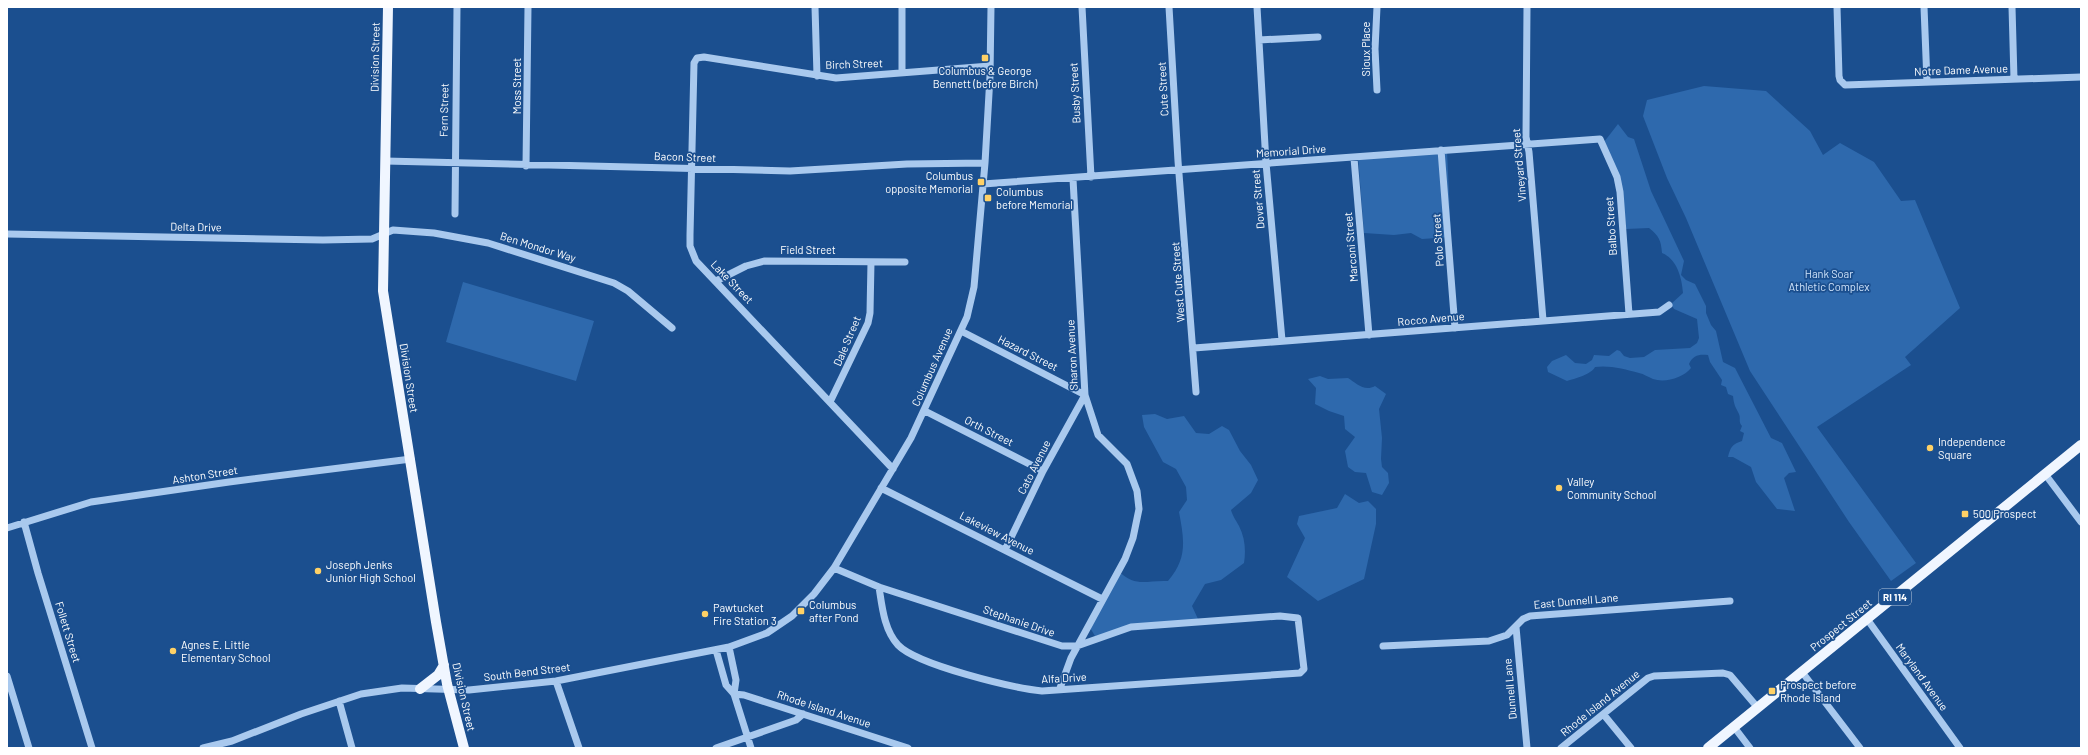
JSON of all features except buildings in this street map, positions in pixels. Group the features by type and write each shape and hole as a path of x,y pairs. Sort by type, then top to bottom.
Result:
{"main road":[{"name":"Division Street","path":"388,7 383,291 444,665 464,748"},
{"name":"Prospect Street","path":"1708,748 2081,445"},
{"path":"420,689 438,675 444,665"}],"street":[{"name":"Fern Street","path":"455,214 454,164 457,7"},
{"name":"Moss Street","path":"526,166 528,7"},
{"path":"815,7 817,76"},
{"path":"902,7 902,73"},
{"name":"Columbus Avenue","path":"716,650 729,647 767,633 792,616 814,594 834,568 893,469 925,410 967,317 974,287 985,163 990,66 991,7"},
{"name":"Busby Street","path":"1082,7 1091,177"},
{"name":"Cute Street","path":"1169,7 1178,161 1180,170"},
{"name":"Dover Street","path":"1257,7 1266,163 1282,340"},
{"name":"Sioux Place","path":"1377,7 1375,49 1377,90"},
{"name":"Vineyard Street","path":"1528,7 1526,137 1528,144 1543,320"},
{"name":"Notre Dame Avenue","path":"1837,7 1840,76 1842,83 1845,85 2081,77"},
{"path":"1924,7 1927,82"},
{"path":"2012,7 2014,79"},
{"path":"1259,40 1318,38"},
{"name":"Birch Street","path":"697,58 704,57 836,78 990,66"},
{"name":"Lake Street","path":"697,58 694,63 690,246 696,261 893,469"},
{"name":"Memorial Drive","path":"983,184 1073,179 1266,163 1354,158 1441,150 1600,139"},
{"name":"Balbo Street","path":"1600,139 1617,177 1620,192 1629,314"},
{"name":"Polo Street","path":"1441,150 1455,328"},
{"name":"Marconi Street","path":"1354,158 1369,335"},
{"name":"Bacon Street","path":"385,161 526,166 790,171 907,164 985,163"},
{"name":"West Cute Street","path":"1180,170 1196,392"},
{"name":"Sharon Avenue","path":"1060,688 1077,646 1125,560 1133,538 1139,509 1137,491 1127,464 1098,435 1085,395 1073,179"},
{"name":"Ben Mondor Way","path":"383,234 393,230 406,230 455,236 522,253 600,278 614,283 628,291 672,328"},
{"name":"Delta Drive","path":"7,234 372,240 383,234"},
{"name":"Field Street","path":"716,281 746,266 764,261 905,262"},
{"name":"Dale Street","path":"830,402 868,323 871,262"},
{"name":"Rocco Avenue","path":"1194,348 1659,312 1669,305"},
{"name":"Hazard Street","path":"961,331 1085,395"},
{"name":"Cato Avenue","path":"1005,550 1043,471 1085,395"},
{"name":"Orth Street","path":"925,410 1043,471"},
{"name":"Ashton Street","path":"7,528 91,502 411,458"},
{"path":"2045,474 2081,522"},
{"name":"Lakeview Avenue","path":"882,488 1102,599"},
{"name":"Follett Street","path":"24,522 92,748"},
{"name":"Stephanie Drive","path":"834,568 879,587 961,612 1052,644 1077,646 1131,627 1280,616 1298,618 1304,669 1300,673"},
{"name":"Alfa Drive","path":"879,587 887,623 898,644 907,652 921,659 982,679 1022,689 1042,691 1060,688 1300,673"},
{"name":"East Dunnell Lane","path":"1383,646 1489,641 1507,635 1523,619 1530,616 1730,601"},
{"name":"Maryland Avenue","path":"1867,619 1960,748"},
{"name":"Dunnell Lane","path":"1516,627 1527,748"},
{"path":"729,647 736,680 734,694"},
{"path":"716,650 726,685 734,694 751,748"},
{"name":"South Bend Street","path":"203,748 260,732 339,701 383,690 449,690 556,681 716,650"},
{"name":"Rhode Island Avenue","path":"1561,748 1604,715 1648,678 1718,672 1730,675 1758,708"},
{"path":"1802,672 1860,748"},
{"path":"7,676 29,748"},
{"path":"556,681 579,748"},
{"name":"Rhode Island Avenue","path":"734,694 744,695 908,748"},
{"path":"339,701 352,748"},
{"path":"716,748 796,720 803,714"},
{"path":"1604,715 1631,748"},
{"path":"1734,727 1750,748"}],"green space":[{"name":"Hank Soar Athletic Complex","path":"1704,86 1766,91 1810,131 1823,155 1840,143 1874,162 1901,201 1915,200 1960,308 1905,357 1911,365 1817,427 1916,563 1891,581 1849,522 1750,371 1686,218 1667,178 1643,116 1647,100"},
{"path":"1618,124 1628,137 1634,139 1651,191 1684,261 1681,275 1686,280 1695,284 1706,306 1706,313 1711,325 1716,331 1723,362 1735,368 1771,438 1782,443 1796,472 1789,473 1784,478 1795,511 1777,509 1756,482 1751,467 1733,457 1728,457 1732,447 1742,441 1744,433 1740,431 1742,426 1740,423 1740,416 1734,404 1733,396 1728,394 1726,387 1721,385 1722,380 1710,362 1708,355 1699,355 1694,357 1689,364 1691,368 1688,372 1674,379 1668,380 1653,379 1643,374 1606,367 1595,367 1587,374 1567,381 1548,372 1547,367 1552,361 1566,355 1575,363 1586,364 1592,360 1594,355 1609,356 1617,350 1624,356 1630,358 1644,357 1655,350 1690,348 1697,343 1699,338 1697,319 1674,309 1671,304 1683,293 1680,275 1675,264 1662,253 1660,241 1655,233 1649,228 1626,229 1621,182 1604,142"},
{"path":"1447,151 1451,237 1422,239 1411,233 1394,235 1364,233 1358,156"},
{"path":"463,282 594,321 576,381 446,342"},
{"path":"1320,376 1328,379 1348,378 1367,388 1375,386 1386,394 1379,409 1382,438 1382,467 1388,473 1389,483 1382,495 1372,492 1366,473 1355,472 1348,467 1345,451 1355,437 1345,429 1344,416 1315,404 1316,388 1308,379"},
{"path":"1155,414 1167,419 1184,416 1196,433 1209,434 1222,426 1229,430 1240,451 1251,465 1258,480 1251,493 1231,510 1244,540 1244,563 1221,580 1205,584 1192,606 1198,619 1129,627 1095,636 1089,626 1118,571 1131,580 1136,581 1168,581 1174,573 1182,556 1183,540 1179,512 1187,500 1186,487 1176,469 1163,462 1144,427 1142,415"},
{"path":"1345,494 1359,503 1368,501 1376,509 1376,524 1364,579 1318,601 1287,577 1305,538 1297,524 1299,516 1337,508"}],"place":[{"name":"Columbus & George Bennett (before Birch)","path":"985,58"},
{"name":"Columbus opposite Memorial","path":"981,182"},
{"name":"Columbus before Memorial","path":"988,198"},
{"name":"Independence Square","path":"1930,448"},
{"name":"Valley Community School","path":"1559,488"},
{"name":"500 Prospect","path":"1965,514"},
{"name":"Joseph Jenks Junior High School","path":"318,571"},
{"name":"Columbus after Pond","path":"801,611"},
{"name":"Pawtucket Fire Station 3","path":"705,614"},
{"name":"Agnes E. Little Elementary School","path":"173,651"},
{"name":"Prospect before Rhode Island","path":"1772,691"}]}
